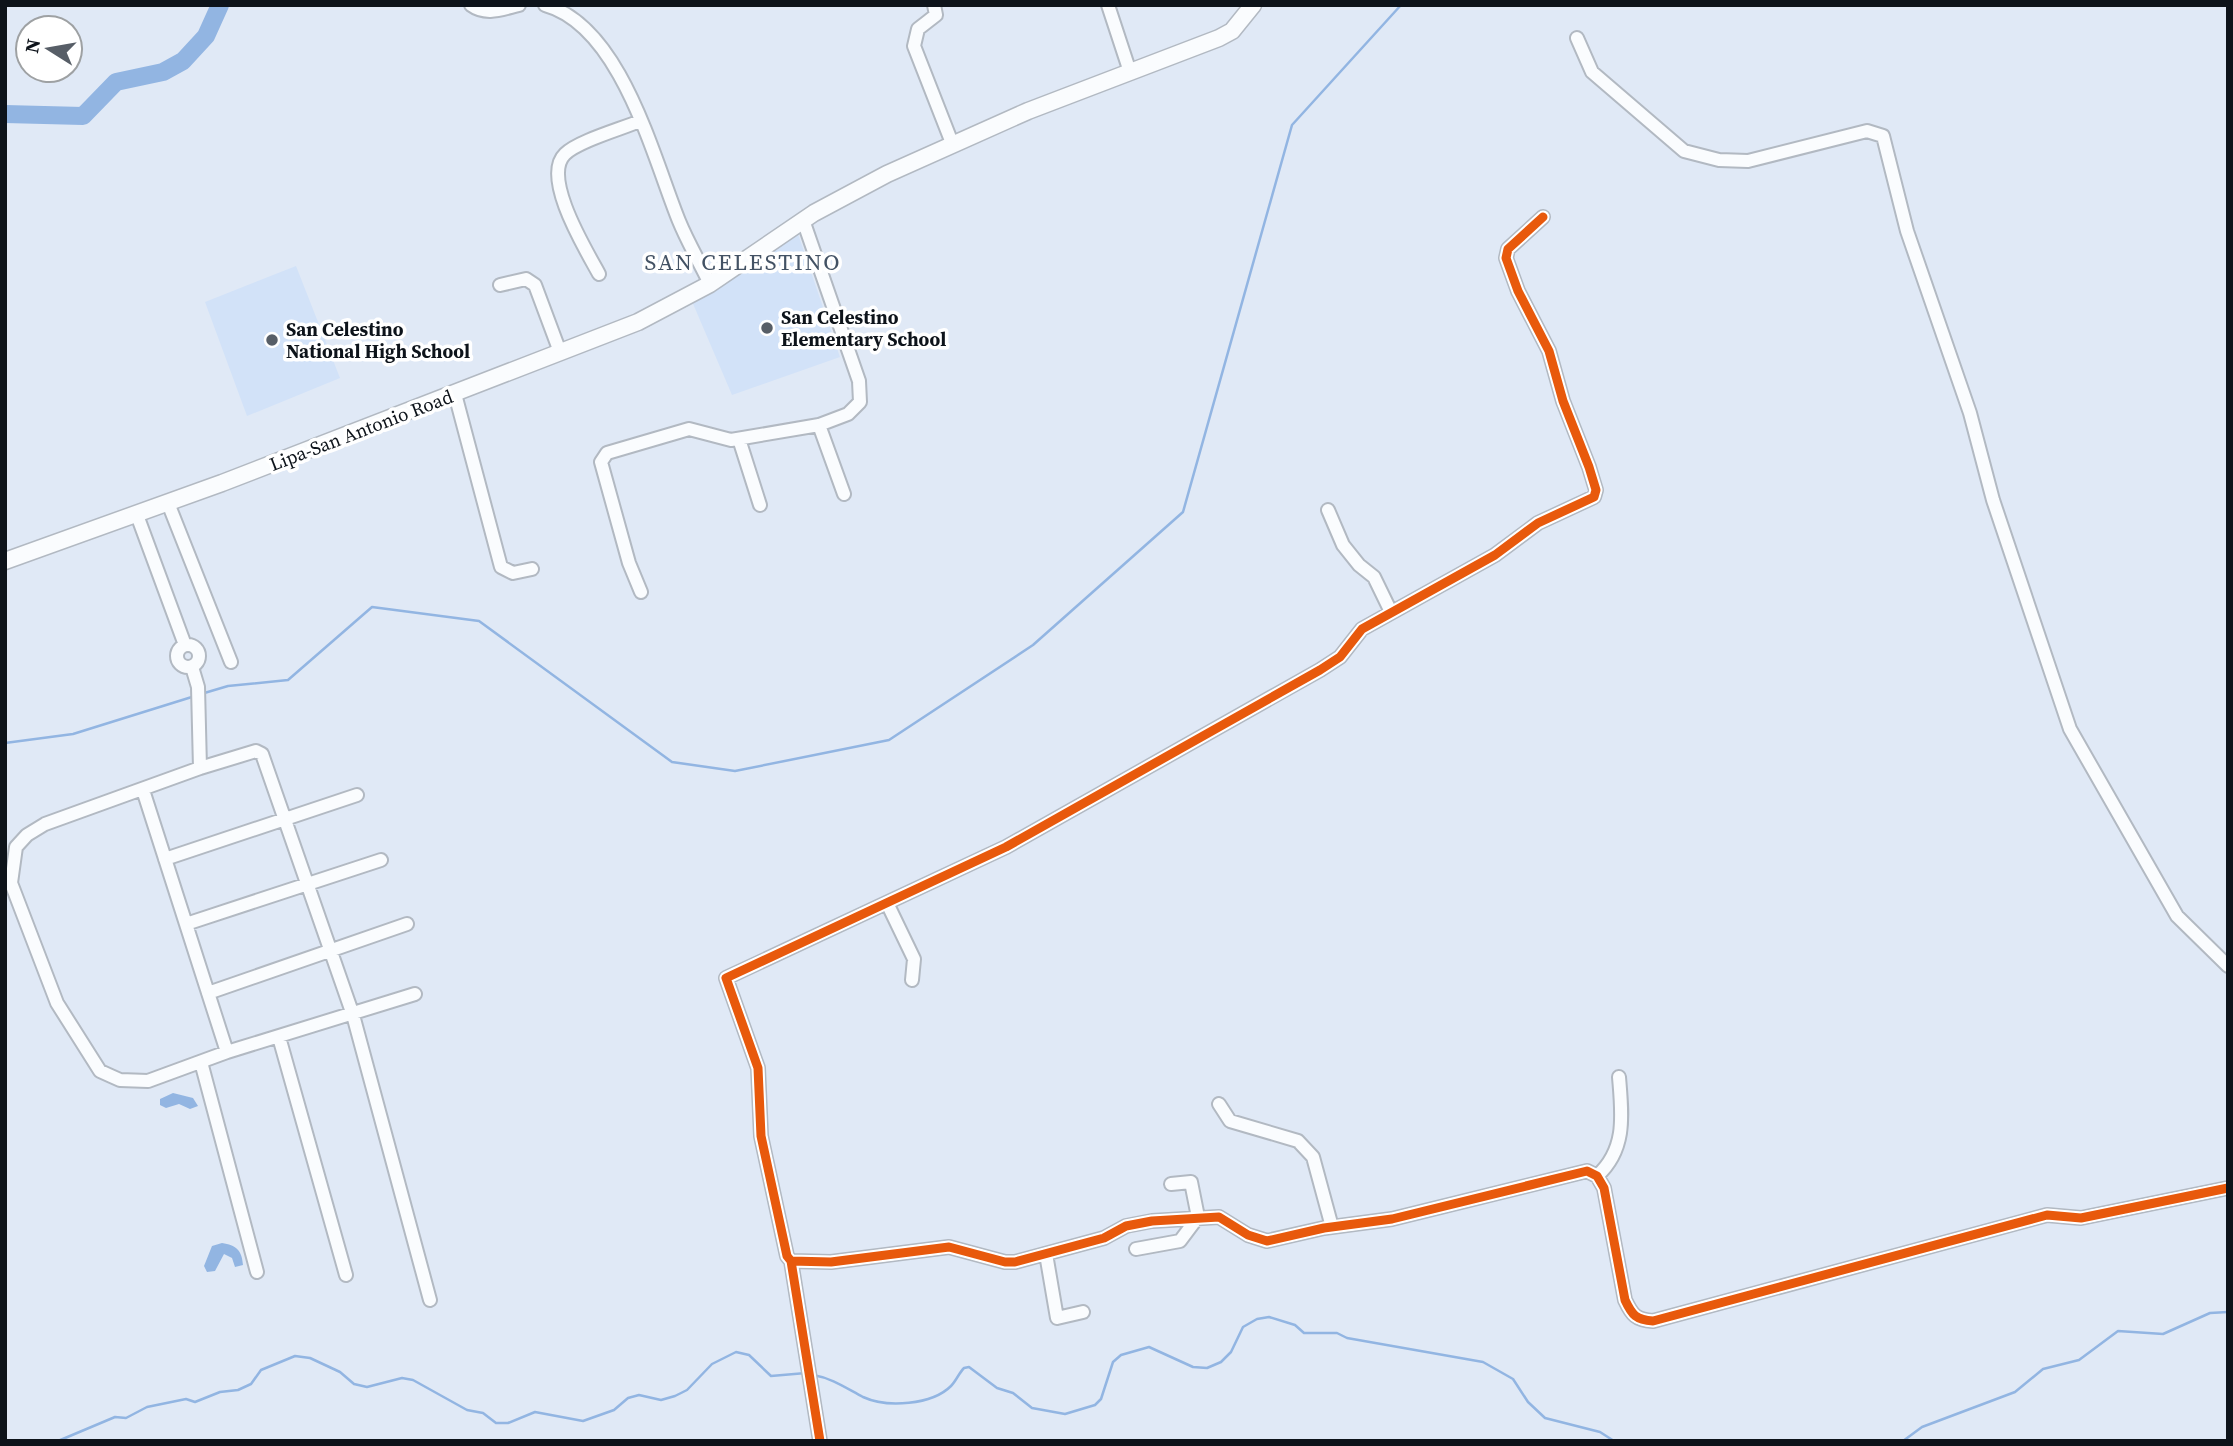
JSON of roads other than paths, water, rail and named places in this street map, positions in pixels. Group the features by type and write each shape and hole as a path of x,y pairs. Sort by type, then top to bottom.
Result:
{"main road":[{"name":"Lipa-San Antonio Road","path":"5,561 168,503 638,323 710,284 803,220 887,174 952,143 1232,31 1253,5"}],"street":[{"path":"471,5 483,11 494,11 519,5"},
{"path":"545,5 563,13 588,33 607,54 640,121 680,224 710,284"},
{"path":"934,5 936,15 918,29 914,46 952,143"},
{"path":"1108,5 1130,72"},
{"path":"1577,38 1592,72 1685,150 1720,160 1748,161 1867,131 1883,136 1911,243 1970,413 1993,500 2070,729 2177,916 2228,966"},
{"path":"599,274 566,208 557,180 557,167 567,151 640,121"},
{"path":"820,1441 791,1261 787,1256 761,1136 758,1068 726,978 809,936 888,905 1006,847 1320,670 1340,657 1362,629 1495,555 1538,523 1594,497 1596,490 1560,391 1549,351 1518,291 1506,258 1508,249 1543,217"},
{"path":"641,592 629,563 601,462 607,453 689,429 724,439 739,439 819,425 857,408 861,393 803,220"},
{"path":"500,285 526,279 535,285 559,352"},
{"path":"455,394 501,567 513,573 532,569"},
{"path":"819,425 844,494"},
{"path":"739,439 760,505"},
{"path":"168,503 231,662"},
{"path":"1328,510 1343,545 1377,582 1391,612"},
{"path":"137,514 185,645 179,649 177,660 185,667 192,667 198,687 200,768"},
{"path":"415,994 353,1015 227,1052 148,1082 120,1080 100,1071 57,1003 11,883 16,847 27,835 45,824 200,768 259,752 286,819 353,1015 430,1300"},
{"path":"143,790 227,1052"},
{"path":"165,859 357,795"},
{"path":"186,924 381,860"},
{"path":"888,905 914,959 912,979"},
{"path":"208,993 407,924"},
{"path":"279,1037 346,1275"},
{"path":"201,1062 257,1272"},
{"path":"1597,1176 1614,1157 1621,1132 1619,1077"},
{"path":"1219,1104 1230,1121 1298,1141 1307,1148 1313,1157 1332,1227"},
{"path":"791,1261 831,1262 949,1247 1005,1262 1104,1238 1126,1226 1198,1217 1219,1217 1230,1221 1248,1235 1267,1241 1332,1227 1392,1219 1587,1171 1597,1176 1604,1188 1625,1300 1631,1314 1641,1321 1653,1321 2048,1215 2081,1218 2228,1188"},
{"path":"1136,1249 1180,1241 1198,1217 1191,1182 1171,1184"},
{"path":"1046,1254 1058,1318 1083,1312"}],"water":[{"path":"173,1093 193,1098 198,1106 190,1109 179,1104 166,1108 160,1105 160,1099"},
{"path":"222,1243 237,1249 243,1265 235,1267 232,1258 224,1254 215,1271 207,1272 204,1266 212,1246"}],"waterway":[{"path":"5,114 83,116 116,82 163,72 183,61 206,36 220,5"},
{"path":"201,694 228,686 288,680 372,607 479,621 672,762 735,771 889,740 1033,645 1183,512 1292,125 1401,5"},
{"path":"5,743 73,734 195,696"},
{"path":"1903,1441 1922,1427 2015,1392 2043,1369 2079,1360 2118,1331 2163,1334 2210,1313 2228,1312"},
{"path":"813,1375 833,1381 873,1400 909,1403 943,1392 953,1384 964,1368 969,1367 997,1388 1013,1393 1032,1408 1065,1414 1095,1405 1101,1399 1113,1362 1121,1355 1149,1347 1193,1367 1207,1368 1221,1362 1231,1352 1243,1327 1257,1319 1269,1317 1295,1325 1304,1333 1337,1333 1347,1338 1483,1362 1513,1379 1528,1402 1545,1418 1600,1432 1614,1441"},
{"path":"58,1441 115,1417 126,1418 147,1407 186,1399 195,1402 220,1392 238,1390 251,1384 261,1370 295,1356 310,1358 340,1372 354,1384 367,1387 402,1378 413,1380 467,1410 483,1413 496,1423 508,1423 535,1412 583,1421 614,1410 628,1398 639,1395 661,1400 675,1396 687,1390 712,1364 736,1352 749,1355 771,1376 806,1373"}],"place":[{"name":"San Celestino Elementary School","path":"767,328"},
{"name":"San Celestino National High School","path":"272,340"}],"district":[{"name":"SAN CELESTINO","path":"743,262"}]}
